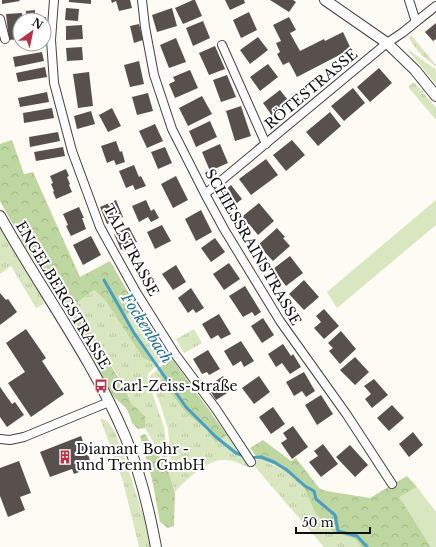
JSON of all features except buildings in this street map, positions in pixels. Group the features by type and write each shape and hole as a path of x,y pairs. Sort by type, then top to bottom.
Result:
{"street":[{"name":"TALSTRASSE","path":"54,0 51,40 54,83 72,151 100,227 136,292 175,354 216,409 251,462"},
{"name":"SCHIESSRAINSTRASSE","path":"142,0 145,27 154,75 172,129 205,194 280,321 347,415 392,484"},
{"path":"325,0 387,43 414,70 436,96"},
{"path":"410,0 416,22"},
{"name":"RÖTESTRASSE","path":"205,194 387,43 435,8"},
{"path":"0,19 4,39"},
{"path":"222,45 266,144"},
{"name":"ENGELBERGSTRASSE","path":"0,216 70,330 126,436 143,486 156,547"},
{"path":"0,439 10,440 24,437 109,402"}],"green space":[{"path":"411,35 436,66 427,60 418,50 409,38"},
{"path":"406,48 435,69 436,84"},
{"path":"414,82 436,108 436,120 408,87"},
{"path":"12,140 24,174 33,172 80,277 110,261 136,306 124,318 157,365 143,358 105,300 94,290 75,304 105,357 124,386 131,403 145,416 145,428 138,429 132,423 127,409 112,395 66,310 26,248 0,201 0,144"},
{"path":"436,200 436,225 337,308 327,292"},
{"path":"0,226 42,297 44,304 36,308 11,266 0,274"},
{"path":"94,290 105,300 143,358 156,365 124,318 136,306 168,356 149,373 147,377 164,427 168,462 166,463 145,428 145,416 131,403 125,386 105,356 75,304"},
{"path":"194,329 202,343 184,353 176,339"},
{"path":"172,359 227,435 216,443 206,429 187,414 161,381 163,374 159,368"},
{"path":"159,368 163,374 161,381 187,414 206,429 216,443 227,435 250,468 229,460 212,462 191,476 175,492 168,470 171,463 168,429 150,377"},
{"path":"100,418 107,421 114,430 144,518 150,547 139,547 123,481"},
{"path":"145,434 168,470 175,493 174,526 168,528 160,522 152,479 140,436"},
{"path":"263,440 291,461 296,458 319,488 326,491 370,498 407,476 417,487 400,497 431,547 361,547 355,539 333,532 315,513 305,489 286,472 273,464 258,459 250,448"},
{"path":"258,459 286,472 305,489 315,513 333,532 355,539 361,547 324,547 256,468 254,463"},
{"path":"417,487 436,512 436,547 431,547 399,497"}],"waterway":[{"name":"Fockenbach","path":"104,280 134,333 186,407 216,437 236,453 244,456"},
{"name":"Fockenbach","path":"249,458 261,457 274,462 287,470 305,486 314,491 316,499 335,515 338,531 357,536 367,547"}],"place":[{"name":"Carl-Zeiss-Straße","path":"101,386"},
{"name":"Diamant Bohr - und Trenn GmbH","path":"65,457"}]}
